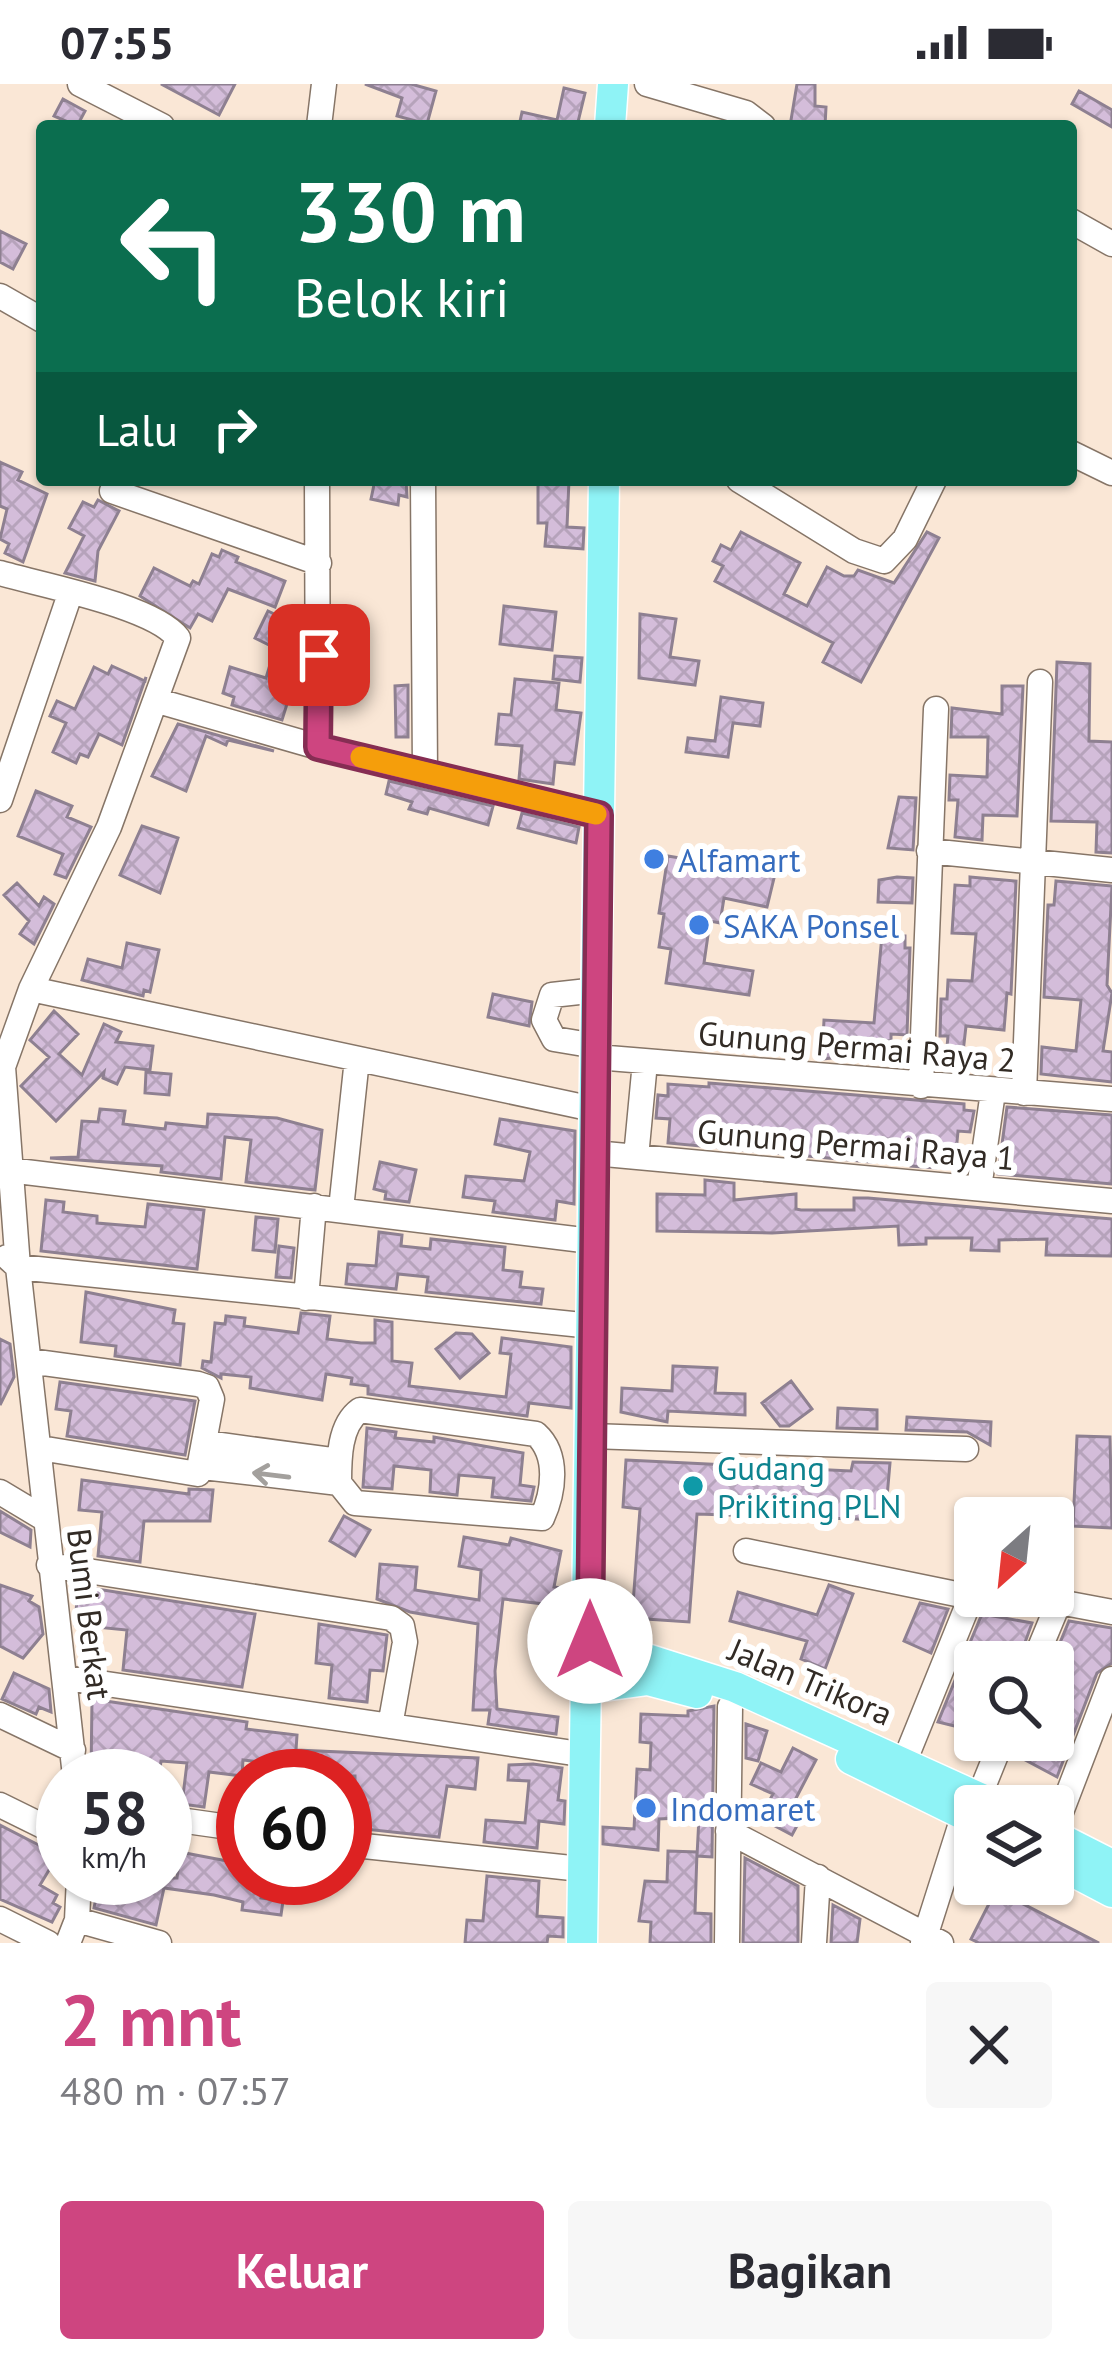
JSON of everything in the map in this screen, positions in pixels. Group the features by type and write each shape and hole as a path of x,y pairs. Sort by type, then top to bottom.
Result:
{"main road":[{"path":"610,120 613,84"},
{"path":"582,1943 604,486"},
{"name":"Jalan Trikora","path":"590,1641 735,1687 905,1760 954,1792"},
{"name":"Jalan Trikora","path":"588,1688 648,1680 730,1707 954,1799"},
{"path":"1074,1845 1112,1865"},
{"path":"1074,1872 1112,1892"}],"street":[{"path":"80,84 150,120"},
{"path":"320,120 324,84"},
{"path":"647,84 746,113 755,120"},
{"path":"1077,224 1112,244"},
{"path":"0,296 36,317"},
{"path":"1077,456 1112,473"},
{"path":"317,486 318,747"},
{"path":"424,486 425,773"},
{"path":"749,486 854,550 884,561 904,539 931,486"},
{"path":"112,491 319,563"},
{"path":"0,573 70,594 0,800"},
{"name":"Bumi Berkat","path":"70,594 170,628 178,638 109,827 32,989 2,1065 9,1259 28,1353 73,1749"},
{"path":"1024,1093 1040,682"},
{"path":"158,701 318,747 599,815"},
{"path":"921,1086 936,709"},
{"path":"929,851 1112,869"},
{"path":"32,989 593,1109"},
{"name":"Gunung Permai Raya 2","path":"597,990 552,995 544,1020 554,1039 645,1062 1112,1099"},
{"path":"340,1209 357,1059"},
{"path":"636,1157 645,1062"},
{"path":"979,1188 993,1092"},
{"name":"Gunung Permai Raya 1","path":"594,1153 1112,1202"},
{"path":"9,1170 591,1241"},
{"path":"306,1298 314,1206"},
{"path":"9,1259 306,1298 592,1326"},
{"path":"0,1330 28,1353 207,1387 212,1399 205,1455 193,1476 40,1448"},
{"path":"372,1410 522,1429 544,1442 552,1470 545,1511 534,1520 364,1506 348,1498 339,1472 351,1415 372,1410"},
{"path":"591,1436 966,1450"},
{"path":"205,1455 339,1472"},
{"path":"552,1470 589,1472"},
{"path":"0,1492 45,1519"},
{"path":"746,1551 954,1594"},
{"path":"50,1565 391,1618 402,1626 405,1642 390,1726"},
{"path":"1074,1605 1112,1612"},
{"path":"905,1760 963,1617"},
{"path":"66,1678 587,1755"},
{"path":"1072,1785 1112,1679"},
{"path":"727,1943 730,1707"},
{"path":"0,1714 71,1749"},
{"path":"0,1805 36,1823"},
{"path":"728,1831 930,1940 954,1876"},
{"path":"372,1847 581,1869"},
{"path":"814,1943 818,1876"},
{"path":"0,1918 48,1943"},
{"path":"73,1931 159,1943"}],"building":[{"path":"161,84 235,84 219,115"},
{"path":"365,84 411,84 436,91 428,120 397,116 402,98"},
{"path":"797,84 815,84 815,106 826,107 825,120 791,120"},
{"path":"564,88 585,93 578,120 557,120"},
{"path":"1079,91 1112,110 1112,127 1072,104"},
{"path":"63,99 85,111 80,120 54,116"},
{"path":"522,112 557,120 520,120"},
{"path":"0,231 26,244 13,269 0,262"},
{"path":"0,462 22,472 18,480 47,494 23,562 5,553 9,544 0,539 7,509 0,506"},
{"path":"374,486 406,486 407,497 399,495 398,505 371,499"},
{"path":"538,486 569,486 567,527 584,528 583,549 545,546 547,523 538,523"},
{"path":"98,500 119,511 98,551 95,581 65,573 84,536 69,528 83,502 94,507"},
{"path":"741,532 800,563 784,594 807,606 827,567 844,576 854,576 858,570 894,583 927,532 939,538 861,682 823,662 833,643 715,581 723,566 713,561 721,545 731,550"},
{"path":"222,550 238,557 236,562 285,581 275,607 228,589 212,621 198,614 190,628 140,596 154,568 190,586 193,581 199,584 212,554 219,557"},
{"path":"504,606 556,612 552,650 500,644"},
{"path":"268,611 301,627 301,644 290,667 298,669 282,720 232,705 234,697 223,693 230,667 266,678 275,648 255,638"},
{"path":"640,614 676,619 670,657 699,661 695,685 639,678"},
{"path":"555,656 582,658 580,682 553,679"},
{"path":"1057,662 1090,664 1089,741 1112,742 1112,853 1096,852 1097,822 1051,821"},
{"path":"112,666 145,681 122,745 99,734 88,757 80,754 76,763 53,752 66,723 50,716 57,701 75,709 94,667 108,674"},
{"path":"515,679 559,683 556,710 581,713 574,764 555,762 553,784 519,779 522,746 496,744 499,714 511,715"},
{"path":"408,685 408,737 396,737 395,686"},
{"path":"1002,686 1023,686 1017,816 983,815 982,840 955,837 958,800 949,800 950,775 987,777 988,737 951,737 952,708 1002,714"},
{"path":"721,697 763,703 760,726 733,723 728,757 686,752 688,738 715,741"},
{"path":"178,724 274,751 228,740 226,745 206,736 186,791 152,776"},
{"path":"389,781 493,806 488,825 429,808 427,814 409,809 412,802 386,794"},
{"path":"36,791 72,806 67,817 91,827 66,878 55,874 63,854 18,836"},
{"path":"899,797 916,798 913,850 888,848"},
{"path":"522,813 579,827 576,843 518,828"},
{"path":"142,826 178,838 160,893 120,875"},
{"path":"668,856 775,874 767,907 724,898 720,923 710,921 704,963 753,971 749,995 666,983 671,949 659,947 664,914 659,913"},
{"path":"970,877 1016,881 1011,994 1007,993 1004,1030 966,1026 961,1070 945,1069 948,1036 940,1036 941,999 947,999 948,980 972,981 976,934 952,933 955,885 970,886"},
{"path":"913,878 912,903 878,902 879,880"},
{"path":"1056,881 1112,886 1107,985 1112,993 1103,1051 1112,1052 1112,1082 1041,1074 1042,1047 1076,1051 1081,1000 1044,997 1048,905 1054,905"},
{"path":"17,883 39,906 44,897 54,904 34,944 20,934 29,921 4,895"},
{"path":"882,935 905,936 905,948 910,948 907,1035 891,1034 891,1041 853,1039 852,1056 822,1059 824,1020 874,1023"},
{"path":"127,943 159,950 150,992 144,990 143,996 82,980 88,959 122,968"},
{"path":"493,994 532,1002 529,1026 488,1017"},
{"path":"54,1011 78,1034 59,1054 82,1075 104,1024 121,1032 116,1042 153,1046 150,1070 125,1067 117,1084 103,1078 104,1072 56,1121 21,1086 49,1057 30,1040"},
{"path":"146,1072 171,1074 169,1095 145,1093"},
{"path":"709,1083 964,1104 964,1110 974,1111 970,1132 958,1131 955,1163 937,1161 936,1168 911,1166 913,1141 872,1138 871,1162 668,1143 670,1119 656,1118 658,1095 668,1096 668,1084 709,1087"},
{"path":"1007,1107 1112,1115 1112,1184 998,1174"},
{"path":"100,1109 125,1111 123,1124 165,1129 166,1123 207,1127 208,1114 277,1118 322,1130 315,1190 246,1182 251,1140 225,1137 221,1179 161,1172 162,1166 50,1158 78,1157 82,1121 98,1122"},
{"path":"500,1119 575,1131 574,1204 557,1201 555,1220 493,1212 495,1201 463,1197 466,1176 524,1181 530,1152 495,1144"},
{"path":"380,1162 416,1170 409,1202 385,1199 386,1192 374,1189"},
{"path":"705,1180 734,1183 734,1200 796,1194 796,1209 801,1210 854,1210 854,1198 868,1198 1112,1219 1112,1256 1046,1255 1047,1239 999,1240 999,1251 971,1250 972,1238 926,1238 926,1244 899,1245 898,1226 772,1233 657,1231 657,1194 705,1195"},
{"path":"46,1200 64,1202 63,1212 97,1216 97,1223 145,1227 148,1204 204,1210 197,1269 41,1251"},
{"path":"256,1217 278,1219 275,1252 253,1250"},
{"path":"379,1232 402,1235 401,1246 430,1249 431,1239 505,1247 503,1270 522,1272 520,1287 543,1289 541,1304 426,1292 428,1277 398,1274 396,1289 346,1284 348,1264 376,1266"},
{"path":"279,1246 294,1248 291,1278 276,1277"},
{"path":"86,1292 175,1310 173,1323 184,1324 180,1365 115,1356 116,1346 81,1342"},
{"path":"301,1313 330,1316 327,1339 361,1343 375,1343 375,1320 392,1322 392,1361 412,1363 409,1386 506,1397 511,1354 500,1353 502,1338 571,1347 571,1408 529,1403 527,1416 368,1394 368,1386 351,1384 352,1378 326,1374 322,1400 250,1388 251,1377 221,1374 221,1378 202,1368 203,1361 211,1362 215,1323 225,1324 226,1316 245,1318 244,1326 298,1333"},
{"path":"456,1333 472,1334 489,1353 460,1378 436,1349"},
{"path":"0,1339 10,1344 14,1377 0,1405"},
{"path":"673,1366 717,1368 715,1393 745,1394 745,1415 668,1411 667,1422 621,1412 622,1388 672,1391"},
{"path":"791,1381 812,1409 789,1426 780,1426 762,1403"},
{"path":"60,1382 195,1401 185,1455 67,1436 71,1411 56,1409"},
{"path":"838,1408 877,1410 877,1429 837,1428"},
{"path":"907,1417 991,1422 990,1445 967,1432 906,1430"},
{"path":"367,1428 396,1432 395,1438 434,1442 434,1437 523,1453 520,1485 534,1487 531,1501 492,1497 494,1478 459,1475 457,1495 430,1492 431,1470 394,1466 392,1489 363,1487"},
{"path":"1077,1436 1110,1437 1112,1528 1074,1526"},
{"path":"626,1460 851,1471 853,1462 890,1463 885,1520 697,1514 689,1622 632,1618 640,1509 623,1507"},
{"path":"82,1480 189,1494 189,1489 213,1490 210,1521 144,1521 140,1562 98,1556 102,1512 79,1510"},
{"path":"0,1511 31,1530 30,1547 0,1532"},
{"path":"344,1516 370,1530 355,1556 330,1541"},
{"path":"464,1537 509,1545 511,1538 561,1551 554,1587 562,1588 560,1606 503,1599 495,1671 497,1709 558,1717 556,1734 488,1724 490,1710 473,1710 478,1624 410,1612 377,1599 380,1564 417,1567 415,1590 479,1600 481,1570 459,1566"},
{"path":"0,1585 32,1596 29,1601 39,1607 43,1634 23,1658 0,1646"},
{"path":"829,1585 853,1594 825,1669 801,1659 807,1641 730,1621 738,1592 817,1615"},
{"path":"78,1586 255,1614 242,1687 123,1670 127,1630 75,1625"},
{"path":"920,1603 948,1609 931,1653 904,1641"},
{"path":"981,1617 1032,1623 1026,1641 971,1641"},
{"path":"1069,1621 1112,1628 1112,1663 1097,1673 1074,1733 1074,1641 1061,1641"},
{"path":"319,1624 387,1635 383,1671 370,1670 367,1702 329,1698 332,1665 316,1663"},
{"path":"14,1673 49,1689 51,1712 39,1707 36,1714 2,1699"},
{"path":"954,1683 954,1726 938,1722"},
{"path":"92,1699 247,1722 246,1729 297,1735 296,1749 216,1749 216,1773 209,1772 204,1807 192,1805 192,1749 91,1749"},
{"path":"714,1706 712,1857 697,1856 699,1817 659,1819 658,1850 603,1844 603,1827 634,1829 637,1769 650,1770 651,1743 640,1742 641,1714 688,1716 688,1711"},
{"path":"746,1724 767,1731 758,1761 746,1758"},
{"path":"793,1748 816,1760 794,1802 806,1809 792,1835 760,1818 773,1794 751,1784 761,1763 781,1772"},
{"path":"372,1753 478,1758 475,1789 447,1786 439,1837 372,1830"},
{"path":"1027,1761 1063,1761 1057,1777"},
{"path":"509,1765 562,1768 558,1800 565,1801 564,1824 539,1821 537,1848 484,1842 486,1820 525,1823 529,1781 508,1780"},
{"path":"0,1825 36,1844 36,1905 60,1907 52,1922 0,1899"},
{"path":"668,1851 697,1852 695,1913 711,1914 711,1943 650,1943 651,1922 639,1921 645,1881 667,1882"},
{"path":"192,1854 216,1859 214,1895 192,1892"},
{"path":"745,1858 798,1886 798,1943 743,1943"},
{"path":"487,1876 539,1881 537,1916 563,1918 563,1937 548,1936 547,1943 465,1943 467,1920 483,1921"},
{"path":"95,1905 160,1905 156,1925"},
{"path":"243,1905 282,1905 281,1915 242,1910"},
{"path":"833,1905 860,1919 857,1943 831,1943"},
{"path":"988,1905 1025,1905 1099,1943 979,1943 971,1939"}],"slow traffic":[{"path":"361,757 596,814"}],"place":[{"name":"Alfamart","path":"654,859"},
{"name":"SAKA Ponsel","path":"699,925"},
{"name":"Gudang Prikiting PLN","path":"693,1486"},
{"name":"Indomaret","path":"646,1808"}],"route":[{"path":"319,655 318,747 599,815 590,1641"}]}
